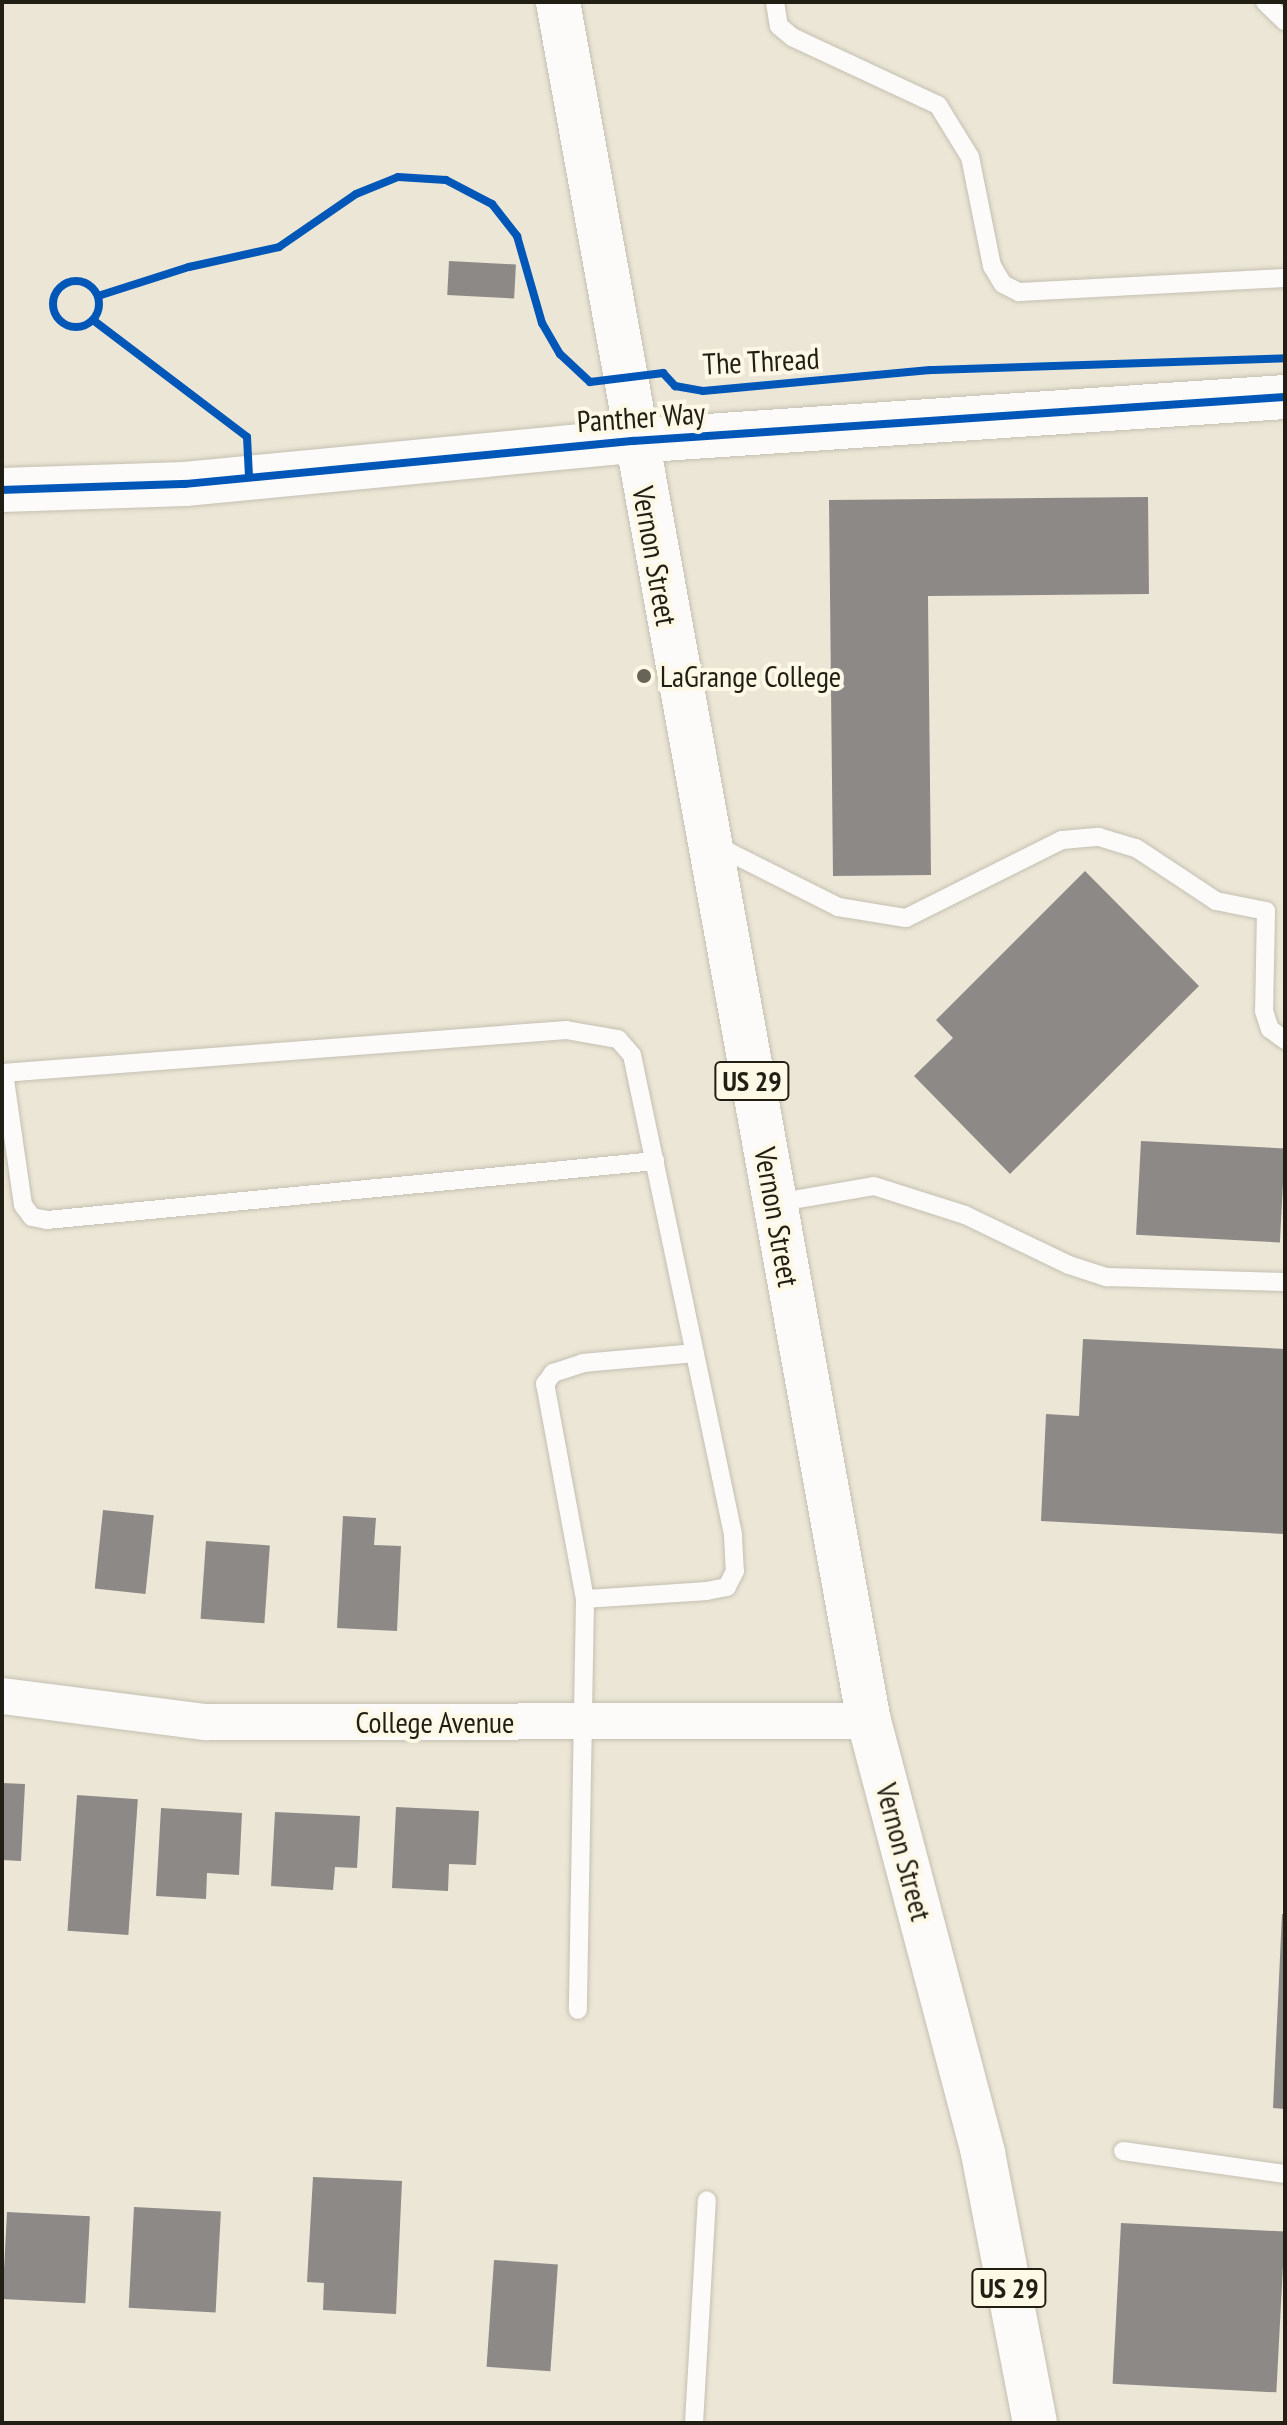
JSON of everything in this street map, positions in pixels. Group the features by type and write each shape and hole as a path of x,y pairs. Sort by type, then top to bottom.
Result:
{"main road":[{"name":"Vernon Street","path":"558,2 633,441 869,1721 983,2153 1035,2423"},
{"name":"Panther Way","path":"2,490 185,484 633,441 1285,397"}],"street":[{"name":"College Avenue","path":"2,1696 205,1722 869,1721"}],"lane":[{"path":"775,2 779,26 792,37 938,105 970,157 992,266 1003,284 1019,292 1285,278"},
{"path":"1265,2 1285,21"},
{"path":"708,842 838,907 881,918 929,911 1062,840 1099,837 1136,848 1230,907 1276,911 1264,1011 1270,1029 1285,1040"},
{"path":"585,1599 706,1591 727,1587 735,1571 733,1536 655,1161 632,1055 618,1039 593,1032 3,1073 23,1205 32,1217 47,1220 655,1161"},
{"path":"774,1203 874,1186 965,1215 1069,1265 1107,1277 1285,1282"},
{"path":"578,2010 587,1721 585,1599 543,1396 545,1384 553,1373 583,1363 695,1353"},
{"path":"1123,2151 1285,2174"},
{"path":"694,2423 707,2200"}],"building":[{"path":"449,261 516,265 514,298 447,295"},
{"path":"1148,497 1149,594 928,596 931,875 833,876 829,500"},
{"path":"1085,871 1199,986 1010,1174 914,1076 953,1038 936,1020"},
{"path":"1141,1141 1285,1149 1280,1242 1136,1235"},
{"path":"1083,1339 1285,1349 1285,1534 1041,1521 1046,1414 1079,1416"},
{"path":"103,1510 154,1515 145,1594 95,1589"},
{"path":"343,1516 376,1518 374,1545 401,1546 397,1631 337,1628"},
{"path":"206,1541 270,1545 264,1623 201,1619"},
{"path":"2,1783 25,1784 21,1861 2,1860"},
{"path":"77,1795 138,1799 128,1935 68,1931"},
{"path":"396,1807 479,1811 476,1865 449,1864 448,1891 392,1888"},
{"path":"161,1808 242,1813 239,1875 207,1873 206,1899 156,1896"},
{"path":"275,1812 360,1816 357,1868 335,1867 333,1890 271,1886"},
{"path":"1282,1914 1285,1914 1285,2109 1273,2108"},
{"path":"313,2177 402,2181 396,2314 323,2310 324,2283 307,2282"},
{"path":"134,2207 221,2212 216,2312 129,2308"},
{"path":"7,2212 90,2216 85,2303 2,2299"},
{"path":"1121,2223 1285,2232 1276,2392 1113,2384"},
{"path":"494,2260 558,2264 550,2371 487,2367"}],"cycle path":[{"name":"The Thread","path":"98,296 189,267 279,247 356,194 398,177 446,180 492,204 517,236 542,323 560,354 590,382 663,373 675,386 703,391 930,370 1285,358"},
{"path":"76,281 92,288 99,304 92,320 76,327 60,320 53,304 60,288 76,281"},
{"path":"93,320 247,437 249,477"},
{"path":"2,490 185,484 633,441 1285,397"}],"place":[{"name":"LaGrange College","path":"644,676"}]}
